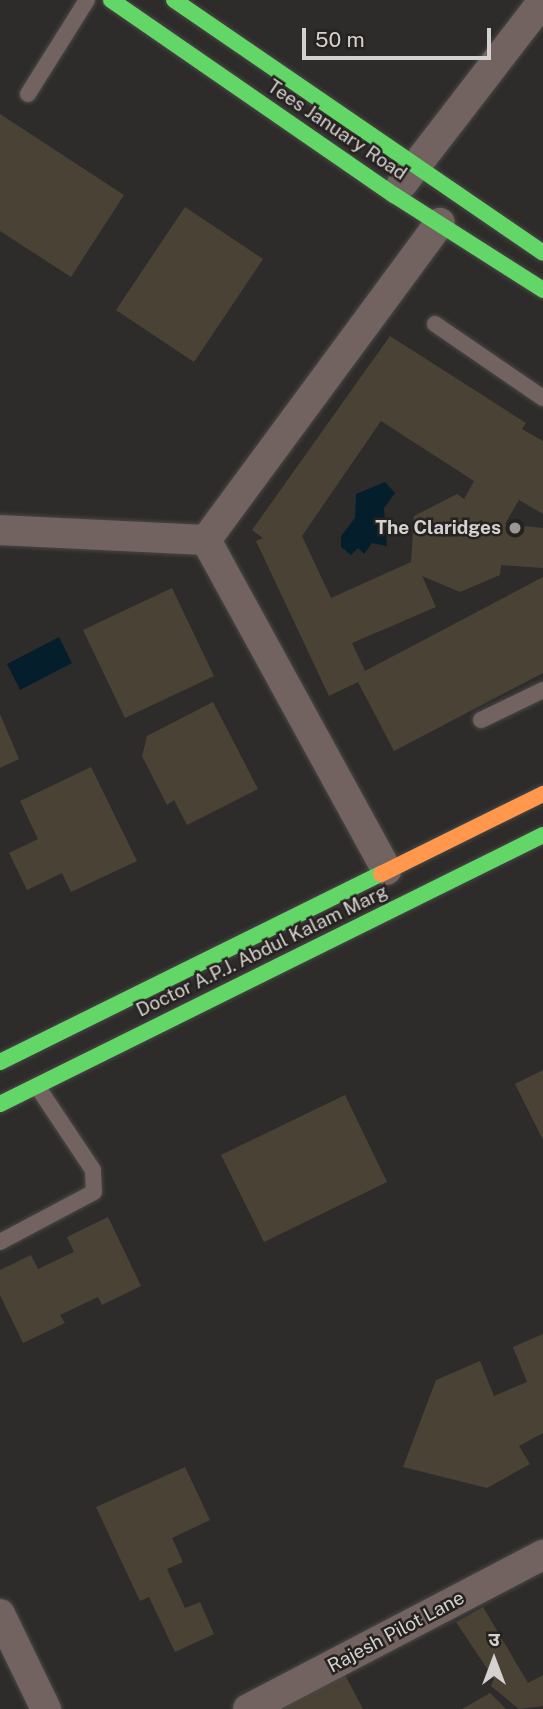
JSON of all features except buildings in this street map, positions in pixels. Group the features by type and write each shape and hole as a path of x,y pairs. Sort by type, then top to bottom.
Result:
{"main road":[{"name":"Tees January Road","path":"111,0 394,195 543,290"},
{"name":"Tees January Road","path":"174,0 543,253"},
{"name":"Doctor A.P.J. Abdul Kalam Marg","path":"0,1062 543,794"},
{"name":"Doctor A.P.J. Abdul Kalam Marg","path":"0,1104 543,835"}],"street":[{"path":"394,195 543,1"},
{"path":"206,540 440,223"},
{"path":"0,530 206,540"},
{"path":"206,540 387,870"},
{"name":"Rajesh Pilot Lane","path":"248,1709 543,1555"},
{"path":"0,1614 46,1709"}],"lane":[{"path":"28,94 87,0"},
{"path":"435,324 543,398"},
{"path":"481,720 543,690"},
{"path":"0,1242 85,1201 96,1181 37,1086"}],"water":[{"path":"385,482 395,493 384,508 387,546 372,543 364,554 358,548 351,555 341,547 341,536 355,518 356,494"},
{"path":"59,637 72,663 20,690 7,664"}],"traffic: fast":[{"path":"111,0 394,195 543,290"},
{"path":"174,0 543,253"},
{"path":"0,1104 543,835"},
{"path":"0,1062 381,874"}],"traffic: slow":[{"path":"381,874 543,794"}],"place":[{"name":"The Claridges","path":"515,528"}]}
